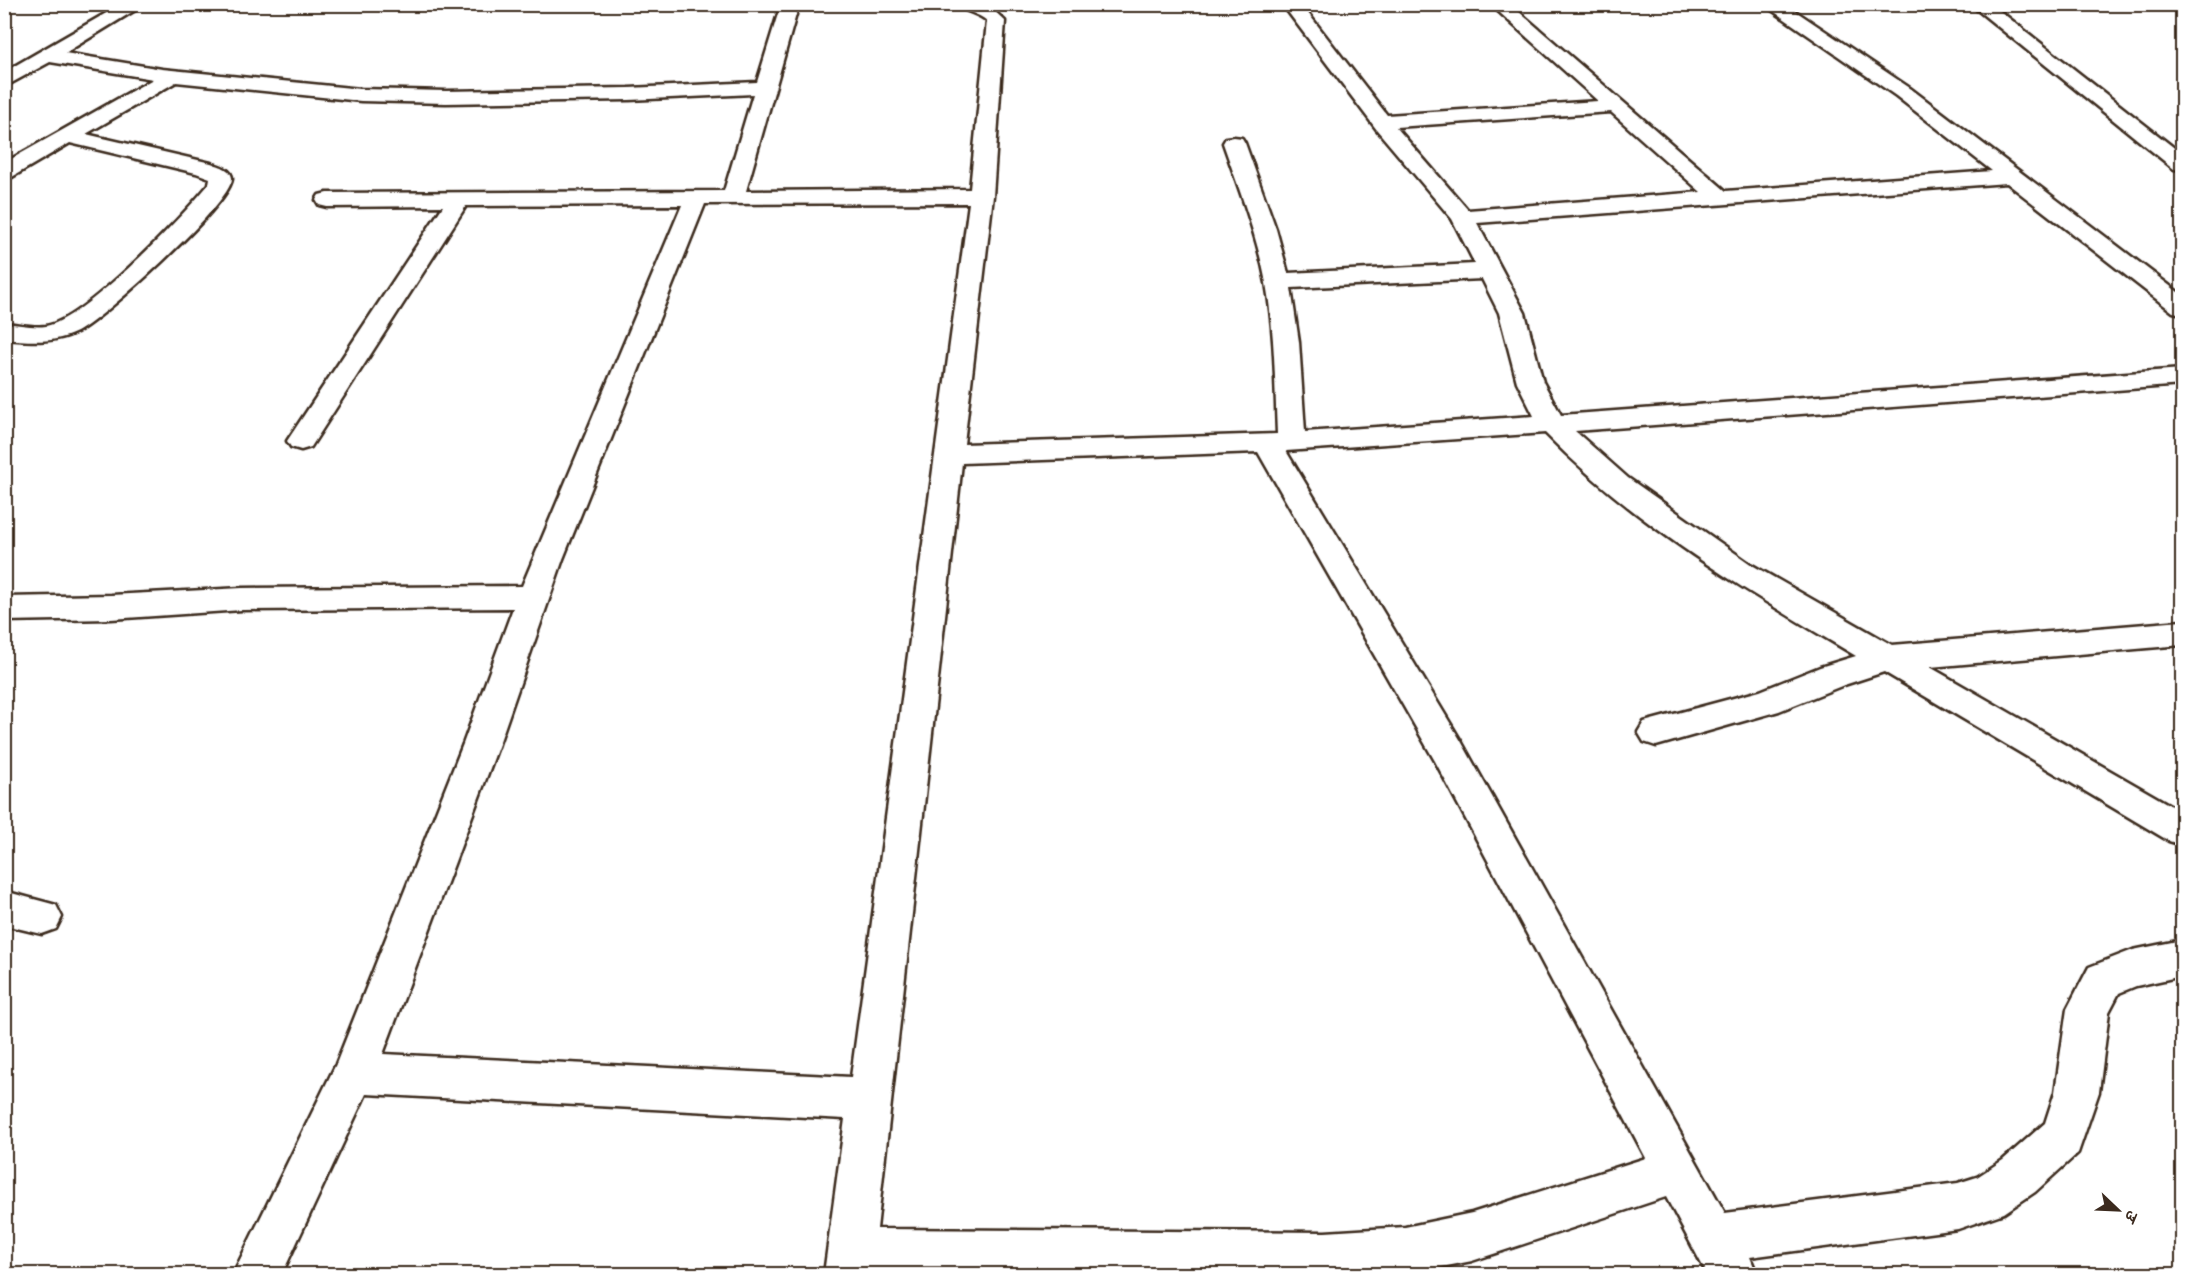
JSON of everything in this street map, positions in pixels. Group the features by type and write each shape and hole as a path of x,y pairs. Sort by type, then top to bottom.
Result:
{"street":[{"path":"4,81 136,4"},
{"path":"733,197 790,4"},
{"path":"966,4 991,13 996,21 982,196 849,1264 1325,1256 1405,1251 1472,1237 1677,1171"},
{"path":"1291,4 1381,122 1462,218 1512,313 1530,382 1552,424 1588,460 1618,485 1741,573 2182,830"},
{"path":"1499,4 1720,198"},
{"path":"1772,4 1903,92 2182,307"},
{"path":"1979,4 2182,164"},
{"path":"48,56 173,76 361,95 446,97 630,94 764,88"},
{"path":"4,67 27,68"},
{"path":"4,172 173,76"},
{"path":"1381,122 1616,106"},
{"path":"4,331 51,333 68,327 92,313 207,201 220,185 220,175 203,168 67,136"},
{"path":"1234,143 1278,281 1286,339 1279,443 1723,1256 1958,1206 1988,1197 2019,1176 2062,1137 2077,1092 2088,1009 2104,980 2133,968 2182,958"},
{"path":"1462,218 2012,176"},
{"path":"327,200 982,196"},
{"path":"257,1275 354,1073 481,744 533,597 697,197"},
{"path":"301,441 459,199"},
{"path":"1278,281 1490,271"},
{"path":"951,454 1279,443 2182,377"},
{"path":"4,609 111,607 242,598 533,597"},
{"path":"1656,732 1767,702 1832,676 1890,658 2182,633"},
{"path":"4,908 42,917"},
{"path":"354,1073 870,1099"}]}
